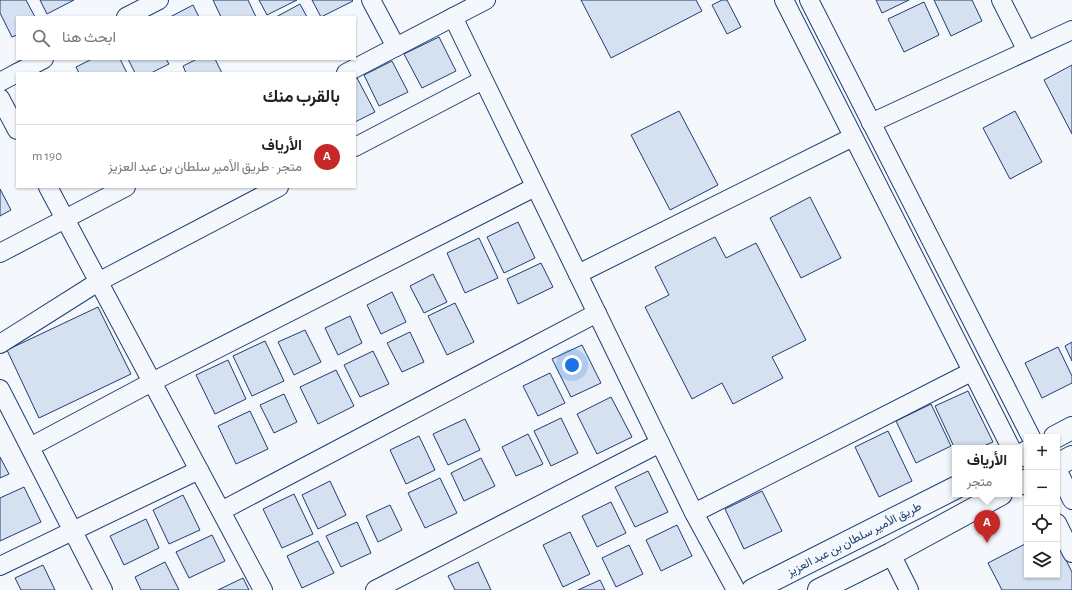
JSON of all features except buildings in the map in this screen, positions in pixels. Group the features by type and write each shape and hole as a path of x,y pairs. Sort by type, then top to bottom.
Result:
{"main road":[{"path":"1060,434 1072,428"},
{"path":"1060,463 1072,457"},
{"name":"طريق الأمير سلطان بن عبد العزيز","path":"753,590 952,490"},
{"path":"819,590 892,554 996,497"}],"street":[{"path":"128,16 159,0"},
{"path":"371,0 396,47"},
{"path":"348,72 486,0"},
{"path":"784,0 1009,445"},
{"path":"809,0 1029,434"},
{"path":"1001,0 1026,50"},
{"path":"453,17 694,513 736,590"},
{"path":"871,123 1072,30"},
{"path":"19,72 42,60"},
{"path":"0,82 16,74"},
{"path":"356,146 483,80"},
{"path":"0,98 16,128"},
{"path":"578,274 853,138"},
{"path":"30,447 152,382 535,187"},
{"path":"49,188 264,590"},
{"path":"0,253 124,188"},
{"path":"0,344 98,282 276,188"},
{"path":"221,511 597,313"},
{"path":"694,513 972,372"},
{"path":"0,388 103,590"},
{"path":"376,590 660,443"},
{"path":"0,566 199,470"},
{"path":"1057,470 1072,500"},
{"path":"1060,529 1072,553"},
{"path":"892,554 909,590"}],"place":[{"name":"الأرياف","path":"987,543"}]}
